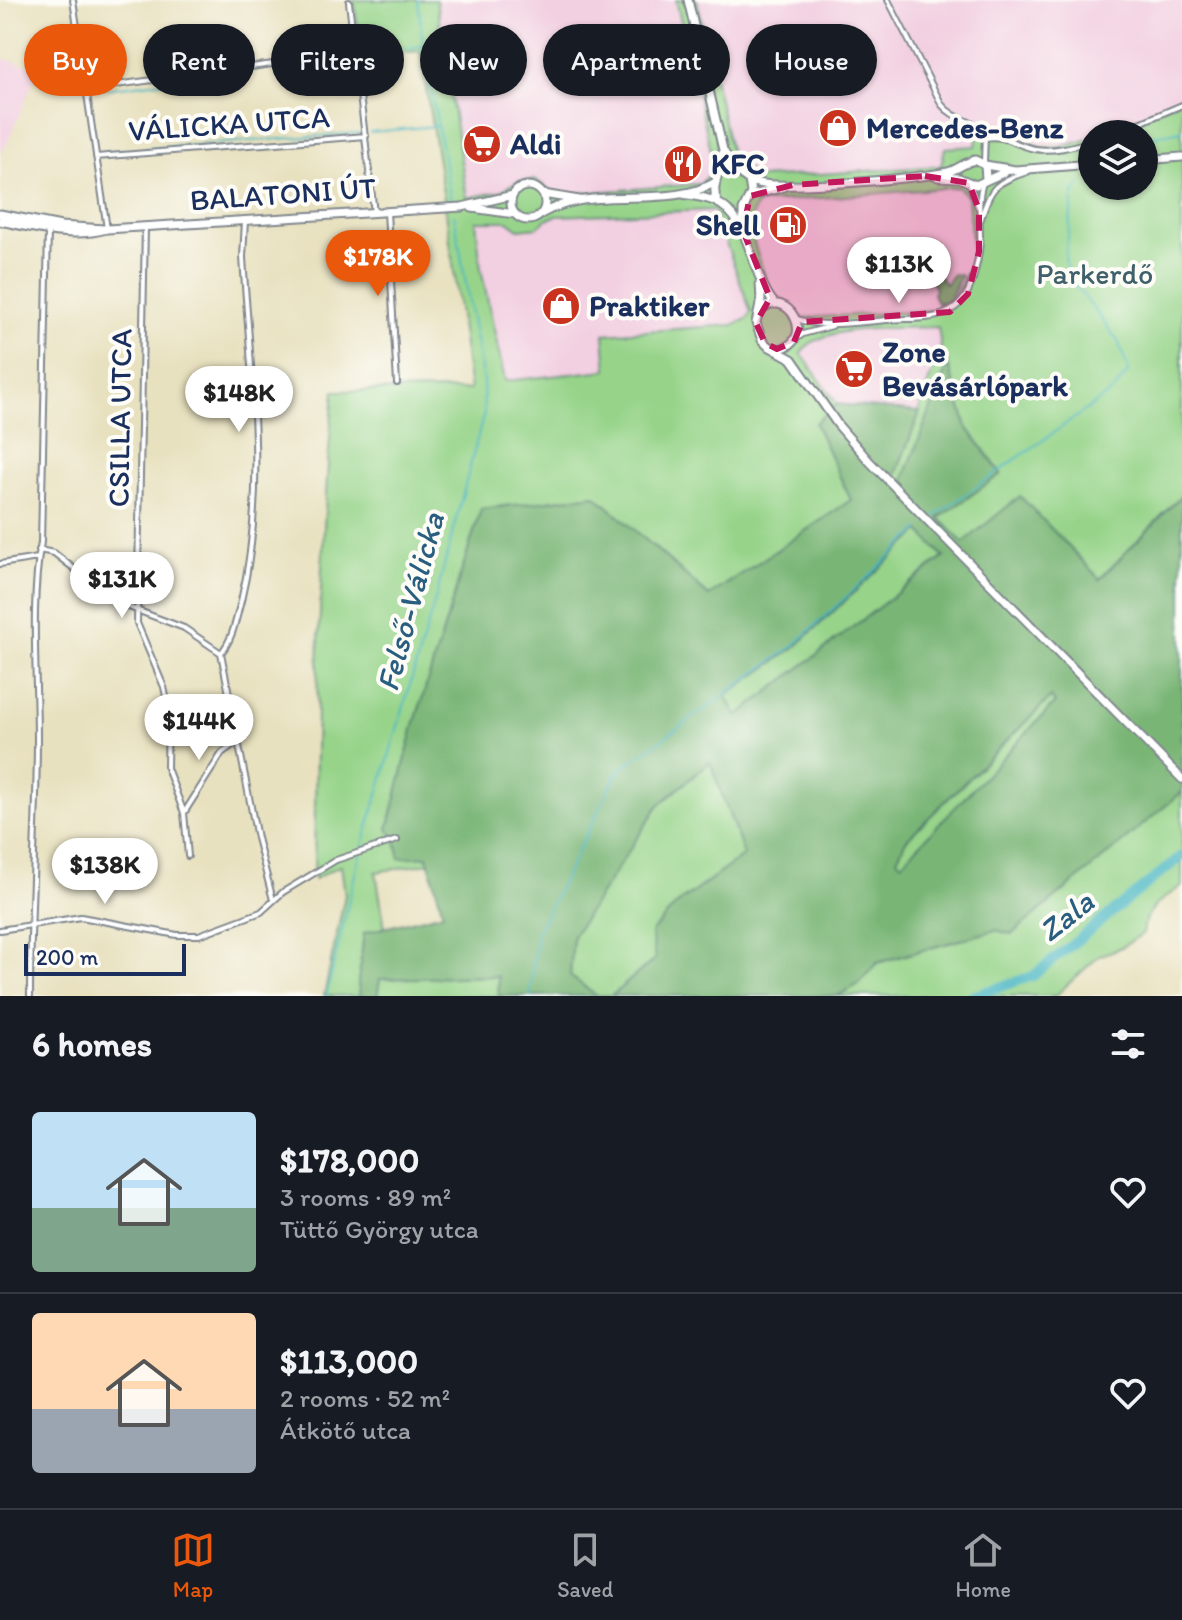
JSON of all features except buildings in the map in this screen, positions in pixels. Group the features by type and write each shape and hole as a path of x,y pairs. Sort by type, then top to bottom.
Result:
{"main road":[{"path":"688,0 723,150 722,170 714,192 743,231 760,283 775,304"},
{"path":"677,193 707,198 724,206 738,208 744,205 750,196 751,186 723,150"},
{"path":"1158,159 1182,157"},
{"path":"581,200 527,220 515,214 511,205 513,195 526,186 534,187 543,194 581,200 677,193 708,186 726,172 743,175 757,183 793,185 925,176 963,167 972,160 1015,170 1078,165"},
{"path":"984,180 985,164"},
{"path":"963,167 967,182"},
{"path":"925,176 978,184 1015,170"},
{"path":"750,196 793,185"},
{"path":"541,214 545,203 543,194"},
{"name":"BALATONI ÚT","path":"0,221 73,234 107,229 462,207 513,195"},
{"path":"743,231 744,205"},
{"name":"BALATONI ÚT","path":"462,207 515,214"},
{"name":"BALATONI ÚT","path":"0,214 61,226 107,229"},
{"path":"760,283 760,311 756,323 765,343 792,359 838,425 870,462 1182,779"},
{"path":"760,311 766,305 785,306 794,318 798,330 795,340 800,369"},
{"path":"777,349 795,340"}],"street":[{"path":"73,0 77,24"},
{"path":"888,0 942,105 957,118 977,125 985,133 985,164"},
{"path":"349,2 352,24"},
{"path":"127,84 271,64"},
{"path":"87,96 107,229"},
{"path":"361,96 374,213"},
{"path":"1147,120 1182,105"},
{"name":"VÁLICKA UTCA","path":"96,157 366,136"},
{"path":"986,138 996,136 1046,150 1078,144"},
{"path":"972,160 984,145"},
{"path":"980,225 987,197 994,187 1008,178 1038,169"},
{"path":"794,318 815,324 838,324 945,315 958,307 968,294 979,257 979,210 984,180"},
{"path":"967,182 979,210"},
{"path":"387,212 397,383"},
{"path":"245,221 243,257 256,500 246,579 230,639 221,653 257,838 273,900"},
{"name":"CSILLA UTCA","path":"145,227 139,632 166,696 169,717 167,768 184,813 188,856"},
{"path":"30,996 37,738 35,661 48,231"},
{"path":"795,340 803,334 838,324"},
{"path":"39,550 54,553 118,603 184,628 221,653"},
{"path":"0,564 38,558"},
{"path":"184,813 222,753 237,742"},
{"path":"0,930 81,917 190,936 261,912 273,900 336,860 397,840"}],"highlighted area":[{"path":"925,176 969,183 979,210 979,252 968,294 950,312 802,322 794,342 777,349 765,343 756,323 770,298 743,231 750,196 793,185"}],"shaded area":[{"path":"436,0 676,0 682,24 543,24 543,96 698,96 713,160 712,172 700,184 567,194 518,181 499,192 466,198 451,96 527,96 527,24 440,24"},
{"path":"697,0 1182,0 1182,99 1135,120 1078,120 1078,142 1062,147 1040,147 980,125 976,146 941,166 760,178 733,163 718,96 730,96 730,24 702,24"},
{"path":"0,58 24,64 24,96 27,96 6,146 0,153"},
{"path":"958,187 968,197 973,260 953,302 937,310 802,318 784,301 773,297 749,225 753,209 759,203"},
{"path":"714,210 751,312 747,319 733,325 604,334 607,370 505,381 480,269 476,221"},
{"path":"938,327 941,347 920,412 837,404 801,352 807,344 839,332"}],"green space":[{"path":"354,0 436,0 440,24 420,24 420,51 404,52 404,24 357,24"},
{"path":"676,0 697,0 702,24 682,24"},
{"name":"Parkerdő","path":"427,96 451,96 467,198 499,192 518,181 536,180 551,191 567,194 700,184 712,172 713,160 698,96 718,96 733,163 760,178 941,166 945,148 976,146 979,124 1040,147 1062,147 1078,142 1078,200 1158,200 1158,120 1135,120 1182,99 1182,495 1100,579 963,543 939,518 1001,473 967,427 948,366 902,484 895,477 941,347 938,327 885,328 825,337 811,343 801,353 837,404 815,423 851,500 709,596 595,495 481,509 415,722 388,829 395,838 400,857 427,856 429,863 376,872 385,928 364,933 358,983 360,996 324,996 345,895 341,865 314,879 322,574 334,391 470,390","holes":["958,187 968,197 973,260 952,302 939,303 936,310 802,318 784,301 773,297 753,235 752,222 759,203","714,210 751,312 747,319 733,325 604,334 607,370 505,381 481,269 476,221 508,221 519,229 538,227 556,216"]},
{"path":"953,274 961,275 949,301 937,303 932,275 939,275 945,284"},
{"path":"948,364 967,427 1001,474 939,518 963,543 1020,496 1100,579 1182,495 1182,792 1012,934 995,930 877,963 857,985 837,996 611,996 655,959 651,932 676,905 744,855 710,762 658,806 573,936 570,976 597,996 499,996 498,976 380,979 377,996 360,996 358,983 364,933 443,913 427,856 400,858 395,838 388,829 415,722 481,509 595,495 709,596 851,500 815,423 837,404 920,412 895,477 902,484","holes":["920,531 944,557 737,716 726,695 793,649","1051,697 1055,703 902,863 897,859 906,840"]},
{"path":"920,531 944,557 737,717 726,695 793,649"},
{"path":"1051,697 1055,703 902,864 896,860 906,840"},
{"path":"710,761 744,855 676,905 655,959 611,996 597,996 570,976 573,936 658,806"},
{"path":"1182,792 1182,886 1151,911 1143,933 1124,946 1099,956 1055,996 837,996 857,985 877,963 995,930 1012,934"},
{"path":"498,976 499,996 377,996 380,979"}],"waterway":[{"name":"Felső-Válicka","path":"418,0 451,200"},
{"path":"404,49 420,46"},
{"path":"127,86 271,67"},
{"path":"370,132 437,126"},
{"path":"1158,135 1182,131"},
{"path":"102,152 359,133"},
{"path":"935,516 1113,391 1129,371 1118,341 1069,277 1065,257 1074,193 1078,187"},
{"name":"Felső-Válicka","path":"326,996 358,862 437,593 484,413 483,381 454,215"},
{"path":"530,996 537,932 619,770 792,647 919,530"},
{"name":"Zala","path":"972,996 1033,976 1182,856"}],"place":[{"name":"Mercedes-Benz","path":"838,128"},
{"name":"Aldi","path":"482,144"},
{"name":"KFC","path":"683,164"},
{"name":"Shell","path":"788,225"},
{"name":"Praktiker","path":"561,306"},
{"name":"Zone Bevásárlópark","path":"854,369"}]}
